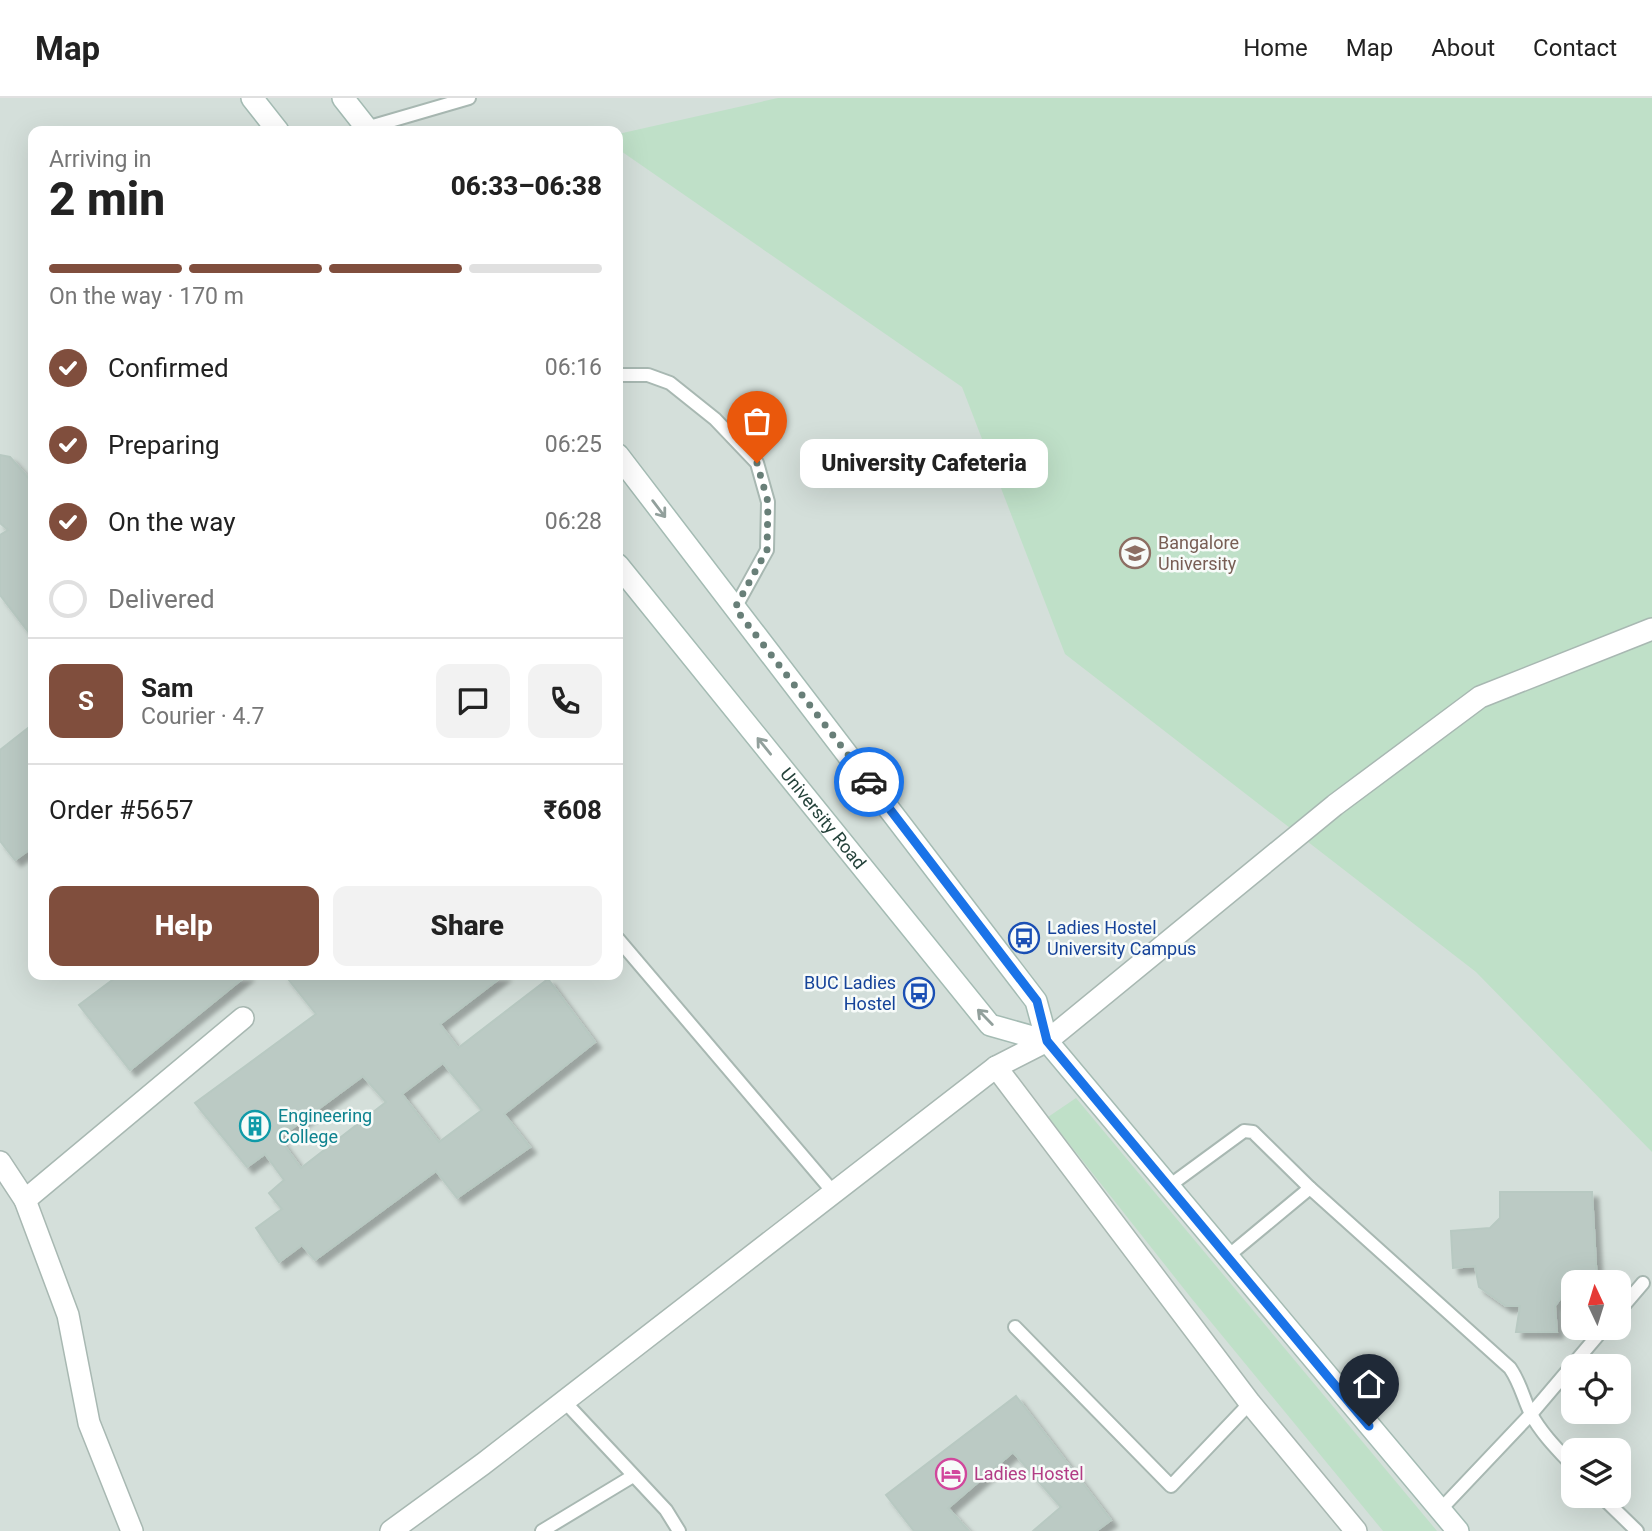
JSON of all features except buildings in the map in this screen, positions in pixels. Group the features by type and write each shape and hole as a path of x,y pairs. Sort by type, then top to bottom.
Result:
{"street":[{"path":"252,98 274,126"},
{"path":"343,98 363,126"},
{"path":"623,462 1037,1001 1047,1041 1458,1531"},
{"name":"University Road","path":"623,571 990,1025 1047,1041"},
{"path":"391,1531 483,1464 996,1067 1047,1041 1335,805 1480,697 1652,629"},
{"path":"24,1200 243,1018"},
{"path":"996,1067 1250,1403 1356,1531"},
{"path":"0,1163 24,1200 68,1315 89,1423 132,1531"}],"lane":[{"path":"379,126 469,98"},
{"path":"623,375 648,375 670,383 715,419 757,463 768,502 767,550 735,608"},
{"path":"623,945 834,1193"},
{"path":"1169,1186 1244,1131 1253,1132 1310,1188 1510,1368 1518,1380 1531,1414 1561,1453"},
{"path":"1228,1256 1310,1188"},
{"path":"1631,1297 1643,1283"},
{"path":"1015,1327 1171,1486 1250,1403"},
{"path":"1440,1510 1531,1414 1594,1340"},
{"path":"564,1401 666,1510 679,1531"},
{"path":"542,1531 633,1476"},
{"path":"1613,1508 1637,1531"}],"shaded area":[{"name":"Bangalore University","path":"0,98 1652,98 1652,1531 0,1531"}],"green space":[{"path":"778,98 1652,98 1652,1152 1476,972 1065,654 962,387 623,152 623,133"},
{"path":"1076,1098 1437,1531 1383,1531 1192,1299 1048,1117"}],"way so far":[{"path":"757,463 768,502 767,550 735,608 869,782"}],"place":[{"name":"University Cafeteria","path":"757,463"},
{"name":"Bangalore University","path":"1135,553"},
{"name":"Ladies Hostel University Campus","path":"1024,938"},
{"name":"BUC Ladies Hostel","path":"919,993"},
{"name":"Engineering College","path":"255,1126"},
{"name":"Ladies Hostel","path":"951,1474"}],"route":[{"path":"869,782 1037,1001 1047,1041 1369,1426"}]}
